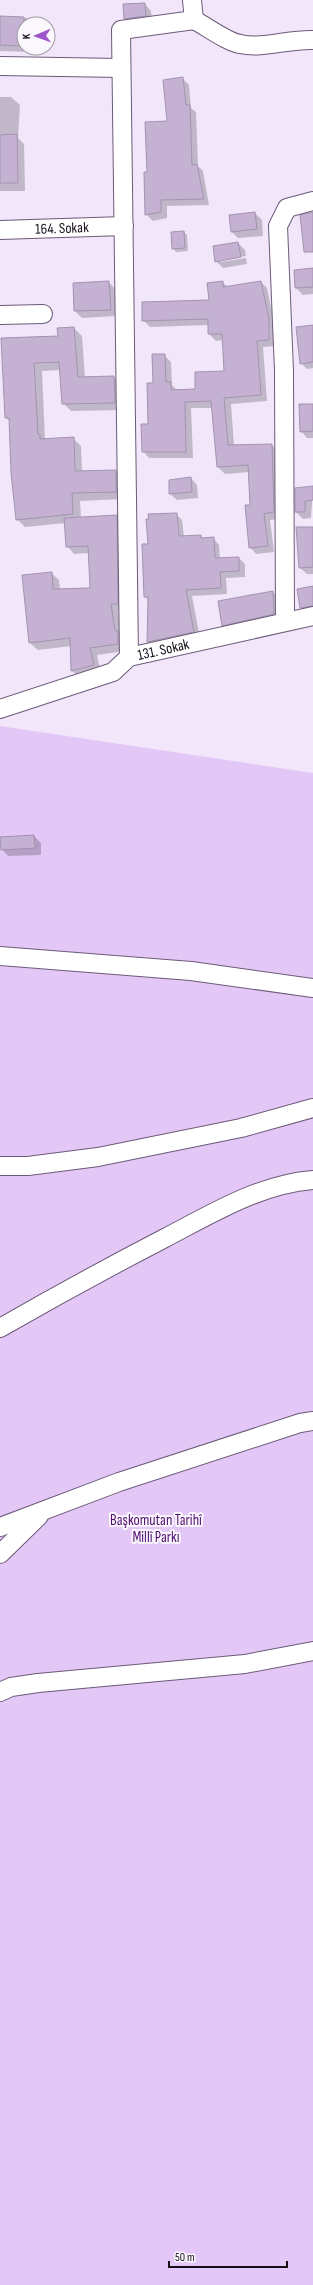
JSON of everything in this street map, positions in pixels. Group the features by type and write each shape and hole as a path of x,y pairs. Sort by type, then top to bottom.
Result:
{"street":[{"path":"192,0 194,20"},
{"path":"129,657 121,30 194,20 238,44 251,45 297,39 313,40"},
{"path":"0,66 121,68"},
{"path":"285,622 284,370 278,226 287,208 313,201"},
{"name":"164. Sokak","path":"0,230 124,226"},
{"path":"0,315 43,314"},
{"name":"131. Sokak","path":"0,703 113,672 129,657 313,616"},
{"path":"0,956 191,971 313,988"},
{"path":"0,1166 28,1166 98,1157 241,1128 313,1108"},
{"path":"0,1328 221,1209 271,1188 292,1182 313,1180"},
{"path":"0,1527 119,1482 313,1420"},
{"path":"0,1554 44,1511"},
{"path":"0,1692 11,1687 38,1683 245,1664 313,1651"}],"green space":[{"name":"Başkomutan Tarihî Millî Parkı","path":"0,726 313,773 313,2285 0,2285"}],"building":[{"path":"145,3 146,16 124,19 123,4"},
{"path":"0,16 16,17 16,46 0,45"},
{"path":"183,77 186,105 190,105 192,165 197,164 204,199 161,200 161,212 145,215 144,172 147,172 145,122 167,121 163,80"},
{"path":"17,134 18,183 0,183 0,135"},
{"path":"255,212 257,229 231,232 229,215"},
{"path":"313,212 313,252 304,252 300,215"},
{"path":"184,231 185,248 172,249 171,232"},
{"path":"238,242 241,257 215,262 213,246"},
{"path":"313,268 313,287 295,288 294,270"},
{"path":"109,281 111,310 74,311 73,283"},
{"path":"223,281 223,287 261,281 269,319 269,340 257,341 261,395 224,398 228,445 272,444 274,512 264,514 268,546 249,548 245,505 250,505 248,465 217,467 211,401 185,402 186,452 142,452 141,424 148,424 147,383 153,383 152,354 165,354 166,382 171,382 171,390 195,389 195,372 224,371 222,334 208,334 208,319 142,321 142,302 209,300 207,283"},
{"path":"313,325 313,362 300,364 296,327"},
{"path":"74,327 78,377 114,376 115,403 62,404 59,362 34,363 38,434 40,434 40,439 74,437 75,471 116,470 116,492 72,493 73,514 16,520 11,473 9,418 5,418 1,338 58,336 57,328"},
{"path":"299,404 313,404 313,431 300,432"},
{"path":"191,477 192,492 169,494 169,480"},
{"path":"313,486 313,500 305,501 305,512 295,512 295,488"},
{"path":"177,513 179,536 201,535 201,538 214,537 215,558 239,557 239,571 220,572 221,588 186,590 194,632 147,642 148,597 144,597 142,544 148,544 146,519 149,519 148,514"},
{"path":"117,515 118,604 111,604 115,631 118,631 118,644 90,648 94,665 71,671 70,638 29,643 22,575 52,572 53,589 90,588 88,546 66,547 64,518"},
{"path":"296,527 313,527 313,567 299,568"},
{"path":"313,586 313,606 300,608 297,589"},
{"path":"273,591 274,614 222,626 218,601"},
{"path":"34,835 35,848 1,850 0,837"}]}
